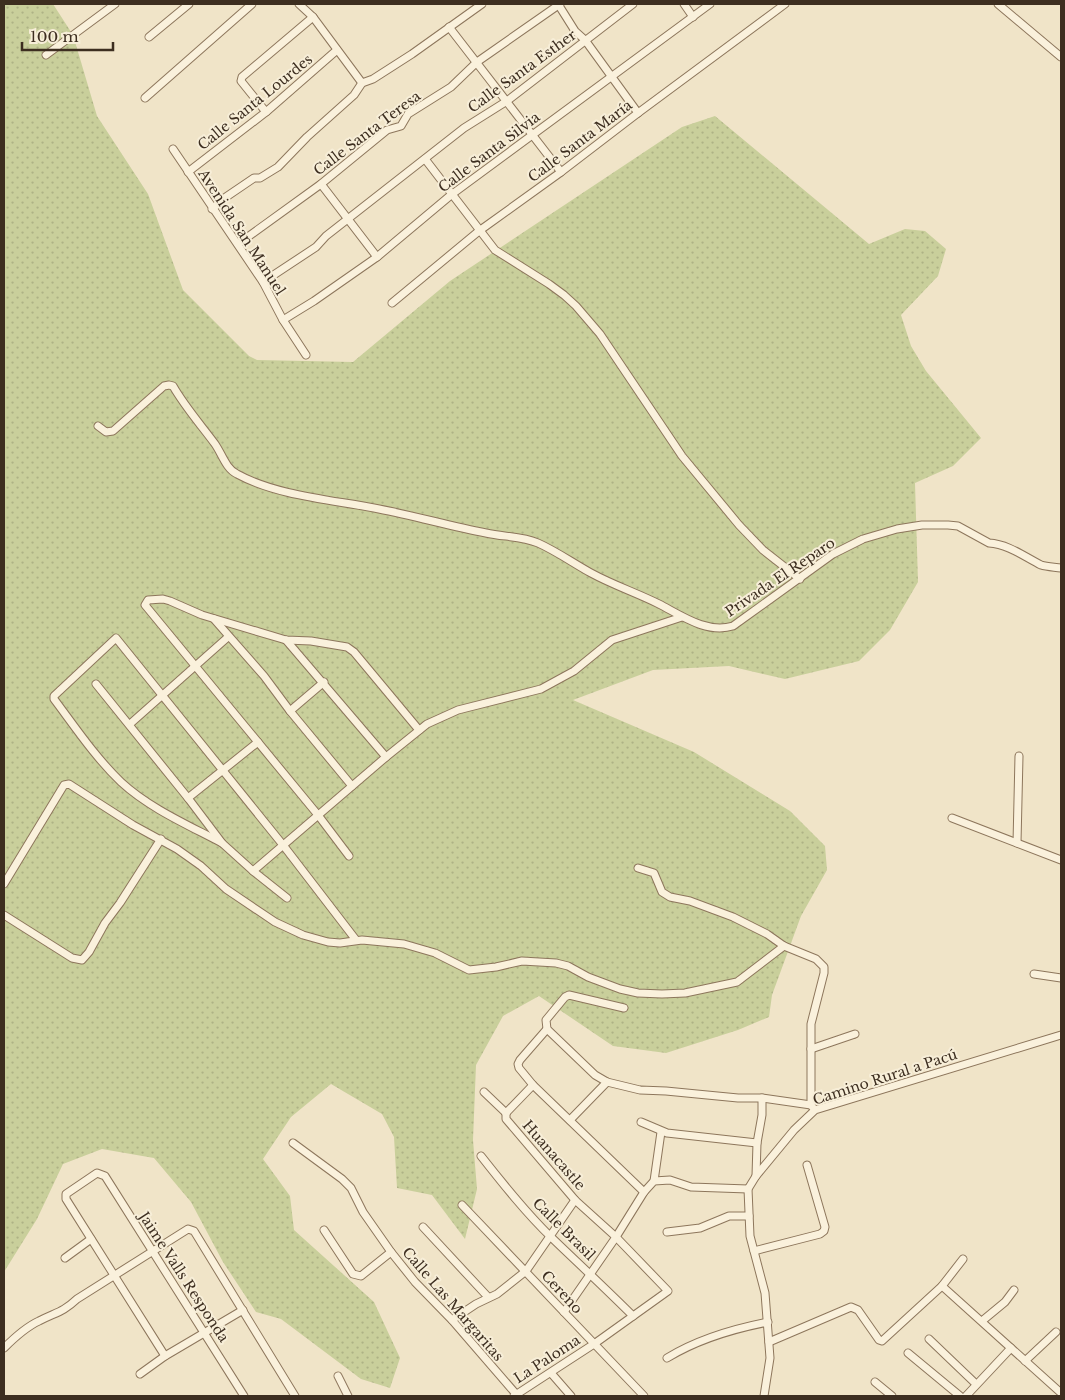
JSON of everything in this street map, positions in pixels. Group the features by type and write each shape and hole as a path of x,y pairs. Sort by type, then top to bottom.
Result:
{"street":[{"path":"46,55 115,4"},
{"path":"145,98 252,4"},
{"path":"299,4 313,17 362,82"},
{"path":"212,209 254,178 260,178 278,167 307,137 354,95 362,82 373,80 482,4"},
{"path":"559,4 576,31 585,40 638,113"},
{"name":"Calle Santa Teresa","path":"238,244 321,184 386,130 401,126 408,114 452,87 477,62 559,4"},
{"name":"Calle Santa Esther","path":"263,282 316,247 326,236 464,128 506,101 634,4"},
{"path":"684,4 693,17"},
{"name":"Calle Santa Silvia","path":"283,320 377,257 451,195 710,4"},
{"name":"Calle Santa María","path":"392,303 479,231 785,4"},
{"path":"998,4 1061,57"},
{"path":"150,37 184,5"},
{"path":"266,112 241,81 242,77 313,17"},
{"path":"449,27 534,134 561,172"},
{"name":"Calle Santa Lourdes","path":"188,172 266,112 337,50"},
{"name":"Avenida San Manuel","path":"173,149 263,282 283,320 306,355"},
{"path":"425,159 495,250 564,294 576,306 600,334 682,456 739,525 763,550 800,579"},
{"path":"321,184 377,257"},
{"name":"Privada El Reparo","path":"98,426 106,432 113,431 164,386 173,386 187,409 216,445 233,473 244,478 278,490 312,498 379,509 489,534 526,539 538,543 592,573 659,604 682,617 714,628 724,629 733,626 833,554 863,539 897,529 922,525 958,526 988,543 994,543 1018,552 1043,566 1061,568"},
{"path":"348,856 318,815 145,604 148,600 163,599 213,618 286,640 311,641 347,647 354,652 419,730"},
{"path":"253,871 386,757 419,730 437,719 458,710 542,689 574,671 612,640 682,617"},
{"path":"213,618 264,676 290,711 352,786"},
{"path":"130,724 228,637"},
{"path":"287,898 222,844 148,802 122,783 103,763 54,699 54,696 116,638 283,845 356,940"},
{"path":"286,640 324,682 386,757"},
{"path":"290,711 324,682"},
{"path":"96,684 130,724 222,844"},
{"path":"188,798 258,742"},
{"path":"1017,843 1019,756"},
{"path":"4,884 64,785 69,784 201,866 236,896 282,927 328,942 340,944 356,940 399,943 417,947 469,970 496,967 522,961 556,963 568,966 616,988 638,993 662,994 685,993 737,982 784,946"},
{"path":"952,818 1061,860"},
{"path":"4,915 72,958 82,960 161,840"},
{"path":"624,1008 569,995 565,997 546,1020 547,1029 595,1075 606,1082 640,1090 746,1099 762,1098 813,1108 812,1018 824,969 816,959 784,946 767,934 732,917 690,901 670,897 662,892 654,873 638,868"},
{"path":"1034,974 1061,978"},
{"path":"547,1029 518,1064 519,1068 533,1085 644,1192"},
{"path":"811,1049 855,1034"},
{"name":"Camino Rural a Pacú","path":"748,1189 756,1176 813,1108 1061,1035"},
{"path":"570,1120 606,1082"},
{"name":"Huanacastle","path":"533,1085 506,1114 506,1118 575,1200 616,1237 668,1291"},
{"path":"484,1092 506,1114"},
{"path":"756,1176 756,1143 762,1115 762,1098"},
{"path":"641,1122 661,1132 756,1143"},
{"path":"564,1312 616,1237 644,1192 654,1181 661,1132"},
{"name":"Calle Las Margaritas","path":"293,1143 342,1179 351,1188 363,1212 391,1252 415,1282 452,1320 515,1395"},
{"name":"Calle Brasil","path":"481,1156 551,1237 633,1316"},
{"path":"754,1251 820,1234 824,1231 825,1227 807,1165"},
{"name":"Jaime Valls Responda","path":"91,1239 66,1199 66,1194 97,1173 101,1173 105,1176 151,1252 244,1396"},
{"path":"654,1181 670,1180 691,1187 748,1189 750,1236 766,1293 770,1358 764,1396"},
{"path":"452,1320 488,1297 497,1294 526,1271 575,1200"},
{"name":"Cereno","path":"462,1205 644,1396"},
{"path":"667,1232 700,1228 729,1216 749,1216"},
{"path":"423,1228 488,1297"},
{"path":"4,1348 38,1321 62,1311 114,1275 188,1229 191,1229 295,1396"},
{"path":"324,1230 357,1276 361,1276 391,1252"},
{"path":"64,1258 91,1239 164,1356"},
{"path":"769,1342 852,1307 858,1310 879,1340 882,1341 942,1286 963,1258"},
{"path":"942,1286 1061,1393"},
{"path":"982,1321 1005,1302 1014,1290"},
{"name":"La Paloma","path":"515,1395 594,1344 668,1291"},
{"path":"140,1374 164,1356 243,1310"},
{"path":"668,1358 710,1336 768,1322"},
{"path":"1025,1360 1056,1332"},
{"path":"929,1339 976,1384"},
{"path":"966,1396 1011,1348"},
{"path":"908,1353 960,1396"},
{"path":"551,1373 570,1396"},
{"path":"338,1376 348,1396"},
{"path":"875,1382 892,1396"}],"green space":[{"path":"4,4 53,4 73,35 97,116 148,194 183,290 249,356 257,360 353,362 450,281 682,127 715,116 869,244 905,229 925,231 946,249 938,276 901,315 911,346 926,371 981,438 953,466 915,483 918,582 890,630 859,661 785,679 729,666 653,670 573,700 694,752 790,811 825,846 827,870 801,916 772,995 769,1017 738,1030 666,1053 613,1046 539,996 503,1016 476,1065 473,1140 477,1189 465,1239 432,1195 397,1188 394,1137 382,1114 331,1084 291,1117 263,1159 290,1196 294,1230 374,1302 400,1358 390,1388 361,1379 281,1319 256,1312 223,1262 191,1202 154,1158 102,1149 63,1164 37,1219 4,1272"}]}
